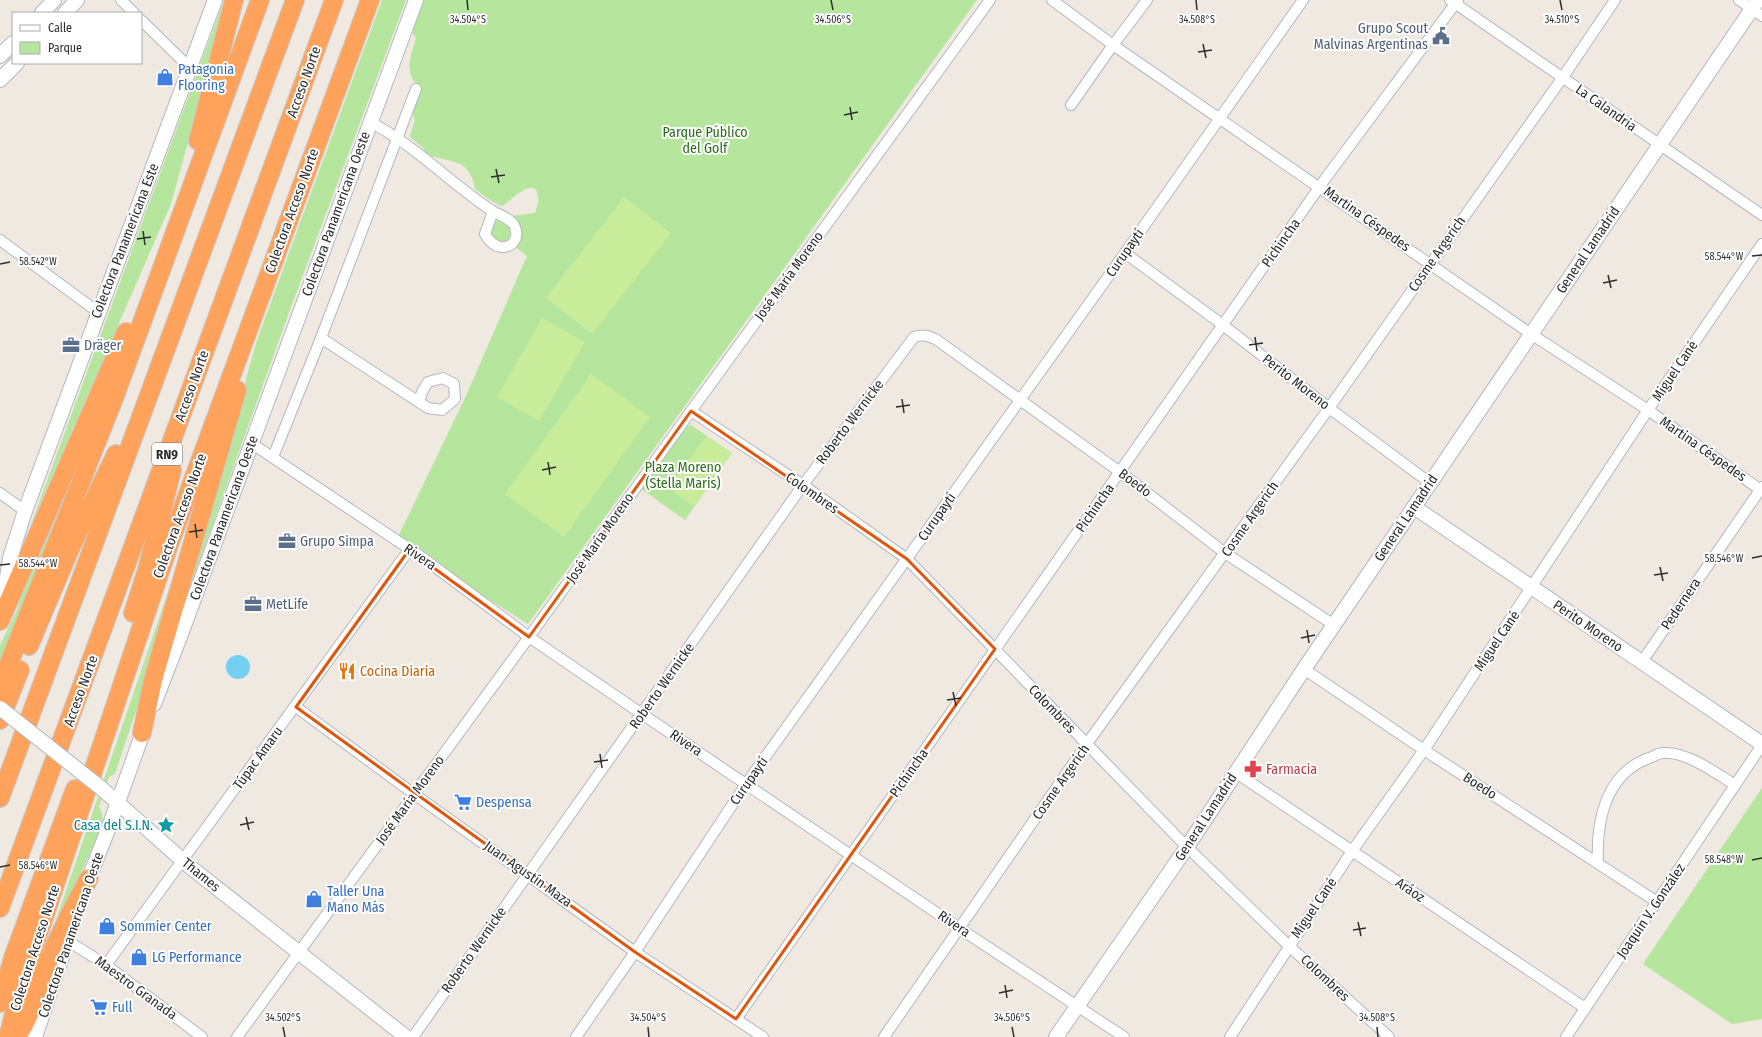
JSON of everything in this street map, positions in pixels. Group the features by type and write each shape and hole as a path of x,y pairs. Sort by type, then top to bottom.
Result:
{"highway":[{"path":"0,621 65,476 134,314 174,236 234,0"},
{"path":"0,686 115,396 260,0"},
{"name":"RN9","path":"0,798 294,0"},
{"name":"Acceso Norte","path":"0,908 334,0"},
{"name":"Colectora Acceso Norte","path":"20,1036 22,983 169,545 370,0"},
{"path":"142,733 153,680 226,432 266,280"},
{"path":"0,720 70,549 167,347"},
{"path":"0,1003 13,958 88,751 147,570 196,376"},
{"path":"20,1036 64,925 89,878"}],"street":[{"path":"43,12 54,0"},
{"path":"66,12 77,0"},
{"path":"121,0 133,12"},
{"name":"Colectora Panamericana Este","path":"0,621 10,558 25,511 215,0"},
{"name":"Colectora Panamericana Oeste","path":"20,1036 68,941 89,878 142,733 181,634 416,0"},
{"name":"José María Moreno","path":"236,1037 529,637 691,411 990,0"},
{"name":"Martina Céspedes","path":"1052,0 1113,45 1221,118 1430,264 1532,334 1648,410 1761,489"},
{"path":"1071,105 1147,0"},
{"name":"Curupaytí","path":"576,1037 635,952 746,784 1221,118 1303,0"},
{"name":"Cosme Argerich","path":"884,1037 1086,745 1329,408 1563,77 1615,0"},
{"path":"1739,0 1757,8"},
{"name":"La Calandria","path":"1455,1 1762,216"},
{"name":"Pichincha","path":"736,1019 1223,324 1455,1"},
{"name":"General Lamadrid","path":"1056,1037 1187,847 1235,772 1430,483 1660,146 1757,8"},
{"path":"142,21 190,68"},
{"path":"0,56 12,44"},
{"path":"0,80 15,64"},
{"path":"273,458 322,338 416,89"},
{"path":"370,122 398,138 493,211"},
{"path":"0,241 98,312"},
{"name":"Miguel Cané","path":"1230,1037 1352,851 1424,750 1648,410 1762,244"},
{"name":"Perito Moreno","path":"1125,253 1223,324 1329,408 1430,483"},
{"name":"Boedo","path":"914,337 922,335 929,336 937,340 1120,472 1225,553 1334,625"},
{"name":"Roberto Wernicke","path":"413,1037 803,486 914,337"},
{"path":"322,338 420,402"},
{"name":"Colombres","path":"691,411 803,486 907,559 1086,745 1187,847 1289,946 1389,1037"},
{"name":"Rivera","path":"251,443 423,558 529,637 642,714 959,928 1124,1037"},
{"name":"Pedernera","path":"1641,663 1761,489"},
{"path":"0,493 25,511"},
{"name":"Perito Moreno","path":"1414,508 1762,745"},
{"name":"Túpac Amaru","path":"106,965 410,550"},
{"name":"Boedo","path":"1304,669 1424,750 1657,902"},
{"name":"Juan Agustín Maza","path":"296,707 414,794 528,874 635,952 763,1037"},
{"name":"Thames","path":"0,708 102,788 183,861 406,1037"},
{"name":"Joaquín V. González","path":"1566,1037 1762,745"},
{"path":"1598,863 1597,840 1602,812 1612,788 1625,771 1643,760 1663,753 1684,756 1704,765 1735,785"},
{"name":"Aráoz","path":"1235,772 1585,1008"},
{"name":"Maestro Granada","path":"68,941 106,965 202,1037"}],"highlighted area":[{"path":"691,411 907,559 995,649 736,1019 635,952 296,707 409,550 529,637"}],"green space":[{"path":"224,0 227,0 171,204 30,527"},
{"path":"382,0 406,0 290,310 176,626 257,340"},
{"name":"Parque Público del Golf","path":"424,0 977,0 528,624 396,541 465,398 527,256 514,246 489,245 489,219 535,213 538,200 538,194 534,188 529,188 521,192 502,206 488,199 475,189 471,176 462,165 426,154 423,148 410,136 415,120 413,112 420,95 419,87 413,80 410,73 410,58 416,38 412,33"},
{"path":"624,197 671,233 592,334 546,298"},
{"path":"542,318 585,342 539,421 497,397"},
{"path":"591,374 650,417 564,537 505,494"},
{"path":"104,408 0,677 0,645 17,610 32,563"},
{"name":"Plaza Moreno (Stella Maris)","path":"691,425 732,453 685,520 640,488 685,427"},
{"path":"706,436 732,453 694,507 668,488"},
{"path":"212,463 158,645 115,774 109,777 99,807 102,813 102,822 99,832 41,964"},
{"path":"1762,788 1762,1019 1732,1024 1643,964"}],"water":[{"path":"233,655 243,655 250,662 250,672 243,679 233,679 226,672 226,662"}],"place":[{"name":"Grupo Scout Malvinas Argentinas","path":"1441,36"},
{"name":"Patagonia Flooring","path":"165,77"},
{"name":"Dräger","path":"71,345"},
{"name":"Grupo Simpa","path":"287,541"},
{"name":"MetLife","path":"253,604"},
{"name":"Cocina Diaria","path":"347,671"},
{"name":"Farmacia","path":"1253,769"},
{"name":"Despensa","path":"463,802"},
{"name":"Casa del S.I.N.","path":"166,825"},
{"name":"Taller Una Mano Más","path":"314,899"},
{"name":"Sommier Center","path":"107,926"},
{"name":"LG Performance","path":"139,957"},
{"name":"Full","path":"99,1007"}]}
